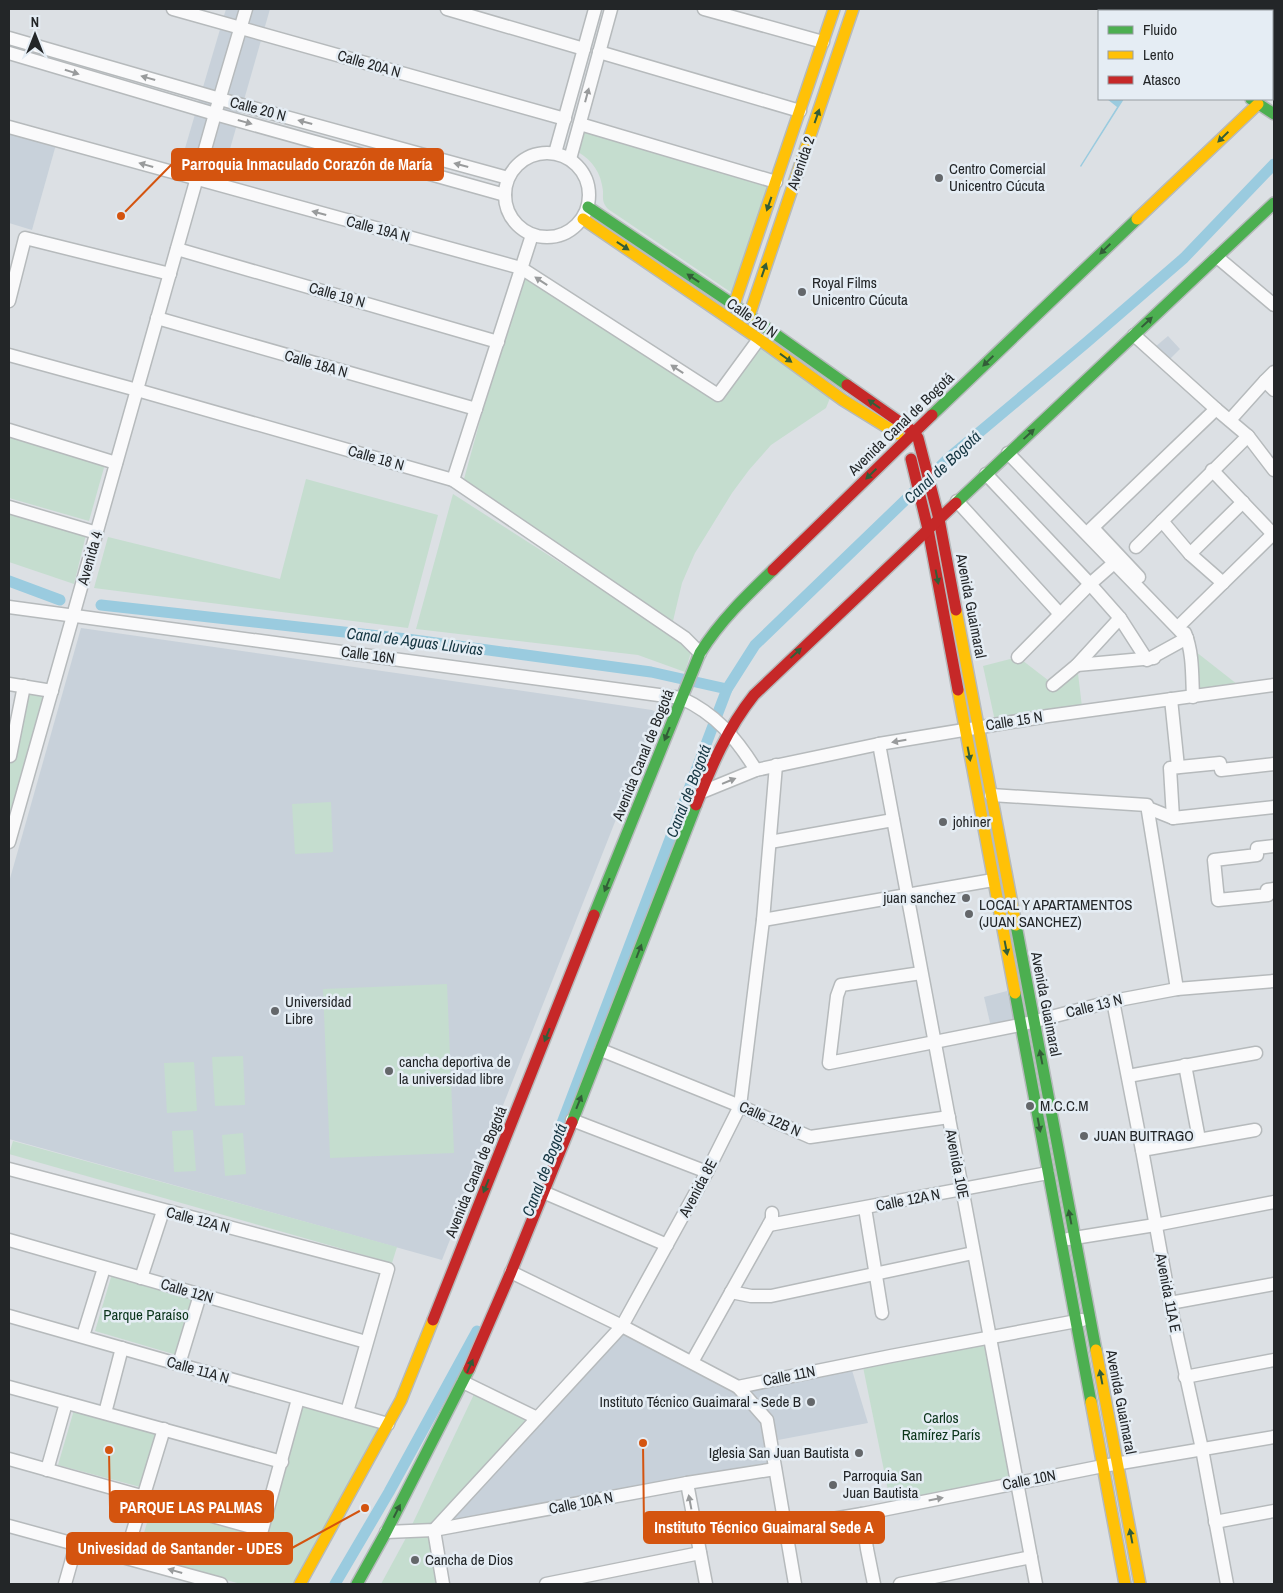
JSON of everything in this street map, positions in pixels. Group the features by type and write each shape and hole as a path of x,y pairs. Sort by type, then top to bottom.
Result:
{"street":[{"name":"Calle 20A N","path":"173,9 565,119"},
{"name":"Avenida 4","path":"9,842 12,821 74,615 214,114 246,9"},
{"path":"449,9 584,49"},
{"path":"555,153 596,9"},
{"path":"570,159 611,9"},
{"path":"704,9 823,42"},
{"name":"Avenida 2","path":"734,305 834,9"},
{"name":"Avenida 2","path":"749,316 852,9"},
{"name":"Calle 20 N","path":"9,38 220,99 508,178"},
{"path":"599,52 800,111"},
{"name":"Calle 20 N","path":"9,53 214,114 505,195"},
{"path":"1258,103 1274,114"},
{"name":"Avenida Canal de Bogotá","path":"300,1584 401,1400 686,696 698,659 712,634 738,604 912,439 1258,103"},
{"path":"580,124 776,182"},
{"name":"Calle 19A N","path":"9,127 521,268 718,395 759,338"},
{"path":"541,153 555,153 570,159 580,168 587,180 590,194 585,213 573,229 560,235 546,237 532,235 512,219 507,208 505,195 508,178 516,166 527,158 541,153"},
{"path":"357,1584 386,1532 463,1382 511,1272 601,1050 702,792 724,727 761,687 937,513 957,502 1273,205"},
{"name":"Calle 20 N","path":"585,213 734,305 912,439"},
{"name":"Calle 20 N","path":"585,213 843,400 912,439"},
{"path":"453,480 532,235"},
{"path":"9,301 25,238 170,274"},
{"name":"Calle 19 N","path":"177,249 498,342"},
{"path":"1217,257 1274,305"},
{"name":"Calle 18A N","path":"157,318 476,409"},
{"path":"1134,335 1216,410 1248,436 1274,470"},
{"name":"Calle 18 N","path":"9,356 453,480 684,638 698,659"},
{"path":"1230,420 1269,386 1274,372"},
{"path":"1090,530 1216,410"},
{"path":"9,430 116,463"},
{"path":"1136,548 1248,436"},
{"name":"Avenida Guaimaral","path":"912,439 937,513 1140,1584"},
{"name":"Avenida Guaimaral","path":"912,439 926,524 1125,1584"},
{"path":"1008,453 1090,530 1181,624 1192,671 1193,697"},
{"path":"1181,624 1274,533 1212,470"},
{"path":"986,474 1120,618 1147,660"},
{"path":"957,502 1060,614"},
{"path":"1190,554 1243,502"},
{"path":"9,507 97,533"},
{"path":"1162,521 1190,554 1223,583"},
{"path":"1090,530 1114,563 1186,644"},
{"path":"1018,657 1090,584 1114,563"},
{"name":"Calle 16N","path":"9,607 686,696 724,727"},
{"path":"1053,685 1077,665 1120,618"},
{"path":"1077,665 1147,660 1186,644"},
{"path":"9,684 52,691"},
{"name":"Calle 15 N","path":"702,792 756,770 879,744 1048,716 1274,685"},
{"path":"10,755 24,686"},
{"path":"1171,699 1178,767"},
{"path":"724,727 756,770"},
{"name":"Avenida 10E","path":"879,744 1036,1584"},
{"path":"1174,818 1170,768 1220,763 1221,770 1274,764"},
{"name":"Avenida 8E","path":"434,1530 622,1326 707,1172 740,1106 763,920 776,765"},
{"path":"991,795 1147,806 1174,818 1274,807"},
{"path":"1147,806 1177,989"},
{"path":"770,842 893,820"},
{"path":"1274,846 1257,848 1257,855 1214,860 1218,900 1268,895 1267,890 1274,889"},
{"path":"763,920 993,880"},
{"name":"Calle 13 N","path":"922,973 841,985 837,996 829,1063 1020,1025 1113,1001 1177,989 1274,981"},
{"name":"Avenida 11A E","path":"1113,1001 1170,1303 1202,1449 1227,1584"},
{"name":"Calle 12B N","path":"601,1050 740,1106 810,1137 949,1118"},
{"path":"1128,1076 1256,1053"},
{"path":"1185,1065 1199,1139"},
{"path":"572,1120 707,1172"},
{"path":"1142,1150 1255,1130"},
{"name":"Calle 12A N","path":"9,1169 388,1269 366,1342"},
{"name":"Calle 12A N","path":"731,1292 770,1219 865,1208 1048,1173"},
{"path":"543,1192 667,1245"},
{"path":"1060,1240 1155,1225 1274,1202"},
{"path":"865,1208 882,1313"},
{"path":"141,1278 164,1211"},
{"name":"Calle 12N","path":"9,1240 366,1342"},
{"path":"692,1362 731,1292 751,1296 771,1296 973,1253"},
{"path":"83,1336 104,1268"},
{"path":"511,1272 622,1326 738,1387 767,1420 795,1584"},
{"path":"1170,1303 1274,1284"},
{"path":"179,1364 200,1295"},
{"name":"Calle 11A N","path":"9,1316 388,1424"},
{"name":"Calle 11N","path":"738,1387 1090,1319"},
{"path":"347,1412 366,1342"},
{"path":"105,1413 122,1348"},
{"path":"1185,1377 1274,1360"},
{"path":"463,1382 537,1418"},
{"path":"9,1387 282,1462"},
{"path":"9,1459 262,1530 298,1399"},
{"path":"47,1470 66,1403"},
{"path":"125,1557 164,1429"},
{"name":"Calle 10N","path":"785,1527 862,1514 1117,1463 1274,1437"},
{"name":"Calle 10A N","path":"386,1532 434,1530 687,1483 775,1469"},
{"path":"687,1483 706,1584"},
{"path":"1216,1522 1274,1511"},
{"path":"862,1514 874,1584"},
{"path":"9,1526 222,1584"},
{"path":"434,1530 443,1584"},
{"path":"65,1584 76,1545"},
{"path":"546,1584 700,1553"},
{"path":"900,1584 1031,1557"}],"shaded area":[{"path":"226,9 270,9 220,184 178,172"},
{"path":"9,128 57,141 32,230 9,223"},
{"path":"1168,336 1180,349 1169,360 1155,347"},
{"name":"Universidad Libre","path":"81,628 565,697 652,710 658,713 442,1260 9,1139 9,882"},
{"path":"1007,991 1015,1022 991,1027 984,997"},
{"path":"625,1333 736,1392 760,1421 773,1465 443,1525"},
{"name":"Instituto Técnico Guaimaral - Sede B","path":"851,1367 868,1423 778,1440 772,1415 747,1388"}],"green space":[{"path":"581,131 768,187 732,293 608,209 604,202 598,173 588,159 578,152"},
{"path":"520,275 718,401 758,343 830,398 826,408 771,445 732,493 695,553 682,583 673,621 494,504 464,479"},
{"path":"9,436 105,464 89,521 9,498"},
{"path":"306,479 438,515 408,628 94,588 108,537 280,579"},
{"path":"453,494 684,642 692,649 685,672 638,655 416,629"},
{"path":"9,512 86,535 74,584 9,562"},
{"path":"1191,648 1242,688 1195,695"},
{"path":"1018,657 1053,684 1077,665 1082,707 995,721 983,666"},
{"path":"28,686 48,689 13,812 9,812 9,753"},
{"path":"331,802 333,852 295,854 292,804"},
{"name":"cancha deportiva de la universidad libre","path":"447,984 454,1153 330,1158 323,989"},
{"path":"243,1056 245,1105 215,1106 212,1057"},
{"path":"194,1062 197,1111 167,1113 164,1063"},
{"path":"193,1130 196,1171 174,1172 172,1131"},
{"path":"243,1133 246,1174 225,1176 222,1135"},
{"path":"13,1141 397,1247 392,1263 9,1154"},
{"name":"Parque Paraíso","path":"112,1274 197,1298 180,1356 95,1331"},
{"name":"Carlos Ramírez París","path":"989,1341 1018,1479 891,1505 863,1367"},
{"path":"476,1390 530,1418 433,1526 410,1529"},
{"path":"302,1406 379,1428 305,1584 241,1584 137,1556 152,1506 264,1537"},
{"path":"74,1410 159,1434 144,1488 58,1465"},
{"name":"Cancha de Dios","path":"431,1534 439,1584 381,1584 407,1536"}],"water":[{"path":"1108,100 1123,100 1081,167 1080,166 1117,107"}],"waterway":[{"name":"Canal de Bogotá","path":"559,1131 727,689 755,645 951,456 1184,258 1274,164"},
{"name":"Canal de Aguas Lluvias","path":"9,581 60,600"},
{"name":"Canal de Aguas Lluvias","path":"101,605 407,639 651,672 727,689"},
{"name":"Canal de Bogotá","path":"335,1584 389,1492 477,1331"}],"traffic: fast":[{"path":"1253,100 1274,114"},
{"path":"956,503 1274,203"},
{"path":"588,207 734,305 847,385"},
{"path":"932,415 1137,219"},
{"path":"594,915 700,653 743,599 773,570"},
{"path":"572,1122 696,805"},
{"path":"1016,925 1096,1350"},
{"path":"1015,993 1091,1402"},
{"path":"357,1584 386,1532 469,1369"}],"traffic: slow":[{"path":"734,305 834,9"},
{"path":"749,316 853,9"},
{"path":"1137,219 1258,104"},
{"path":"583,219 759,339 843,400 898,434"},
{"path":"956,610 1016,925"},
{"path":"958,690 1015,993"},
{"path":"300,1584 401,1400 433,1320"},
{"path":"1096,1350 1140,1584"},
{"path":"1091,1402 1125,1584"}],"traffic: jam":[{"path":"847,385 914,432 918,438 939,519 956,610"},
{"path":"773,570 932,415"},
{"path":"911,459 928,529 958,690"},
{"path":"696,805 728,734 754,695 956,503"},
{"path":"433,1320 594,915"},
{"path":"469,1369 572,1122"}],"place":[{"name":"Centro Comercial Unicentro Cúcuta","path":"939,178"},
{"name":"Parroquia Inmaculado Corazón de María","path":"121,216"},
{"name":"Royal Films Unicentro Cúcuta","path":"802,292"},
{"name":"johiner","path":"943,822"},
{"name":"juan sanchez","path":"966,898"},
{"name":"LOCAL Y APARTAMENTOS (JUAN SANCHEZ)","path":"969,914"},
{"name":"Universidad Libre","path":"275,1011"},
{"name":"cancha deportiva de la universidad libre","path":"389,1071"},
{"name":"M.C.C.M","path":"1030,1106"},
{"name":"JUAN BUITRAGO","path":"1084,1136"},
{"name":"Instituto Técnico Guaimaral - Sede B","path":"811,1402"},
{"name":"Instituto Técnico Guaimaral Sede A","path":"643,1443"},
{"name":"PARQUE LAS PALMAS","path":"109,1450"},
{"name":"Iglesia San Juan Bautista","path":"859,1453"},
{"name":"Parroquia San Juan Bautista","path":"833,1485"},
{"name":"Univesidad de Santander - UDES","path":"365,1508"},
{"name":"Cancha de Dios","path":"415,1560"}]}
